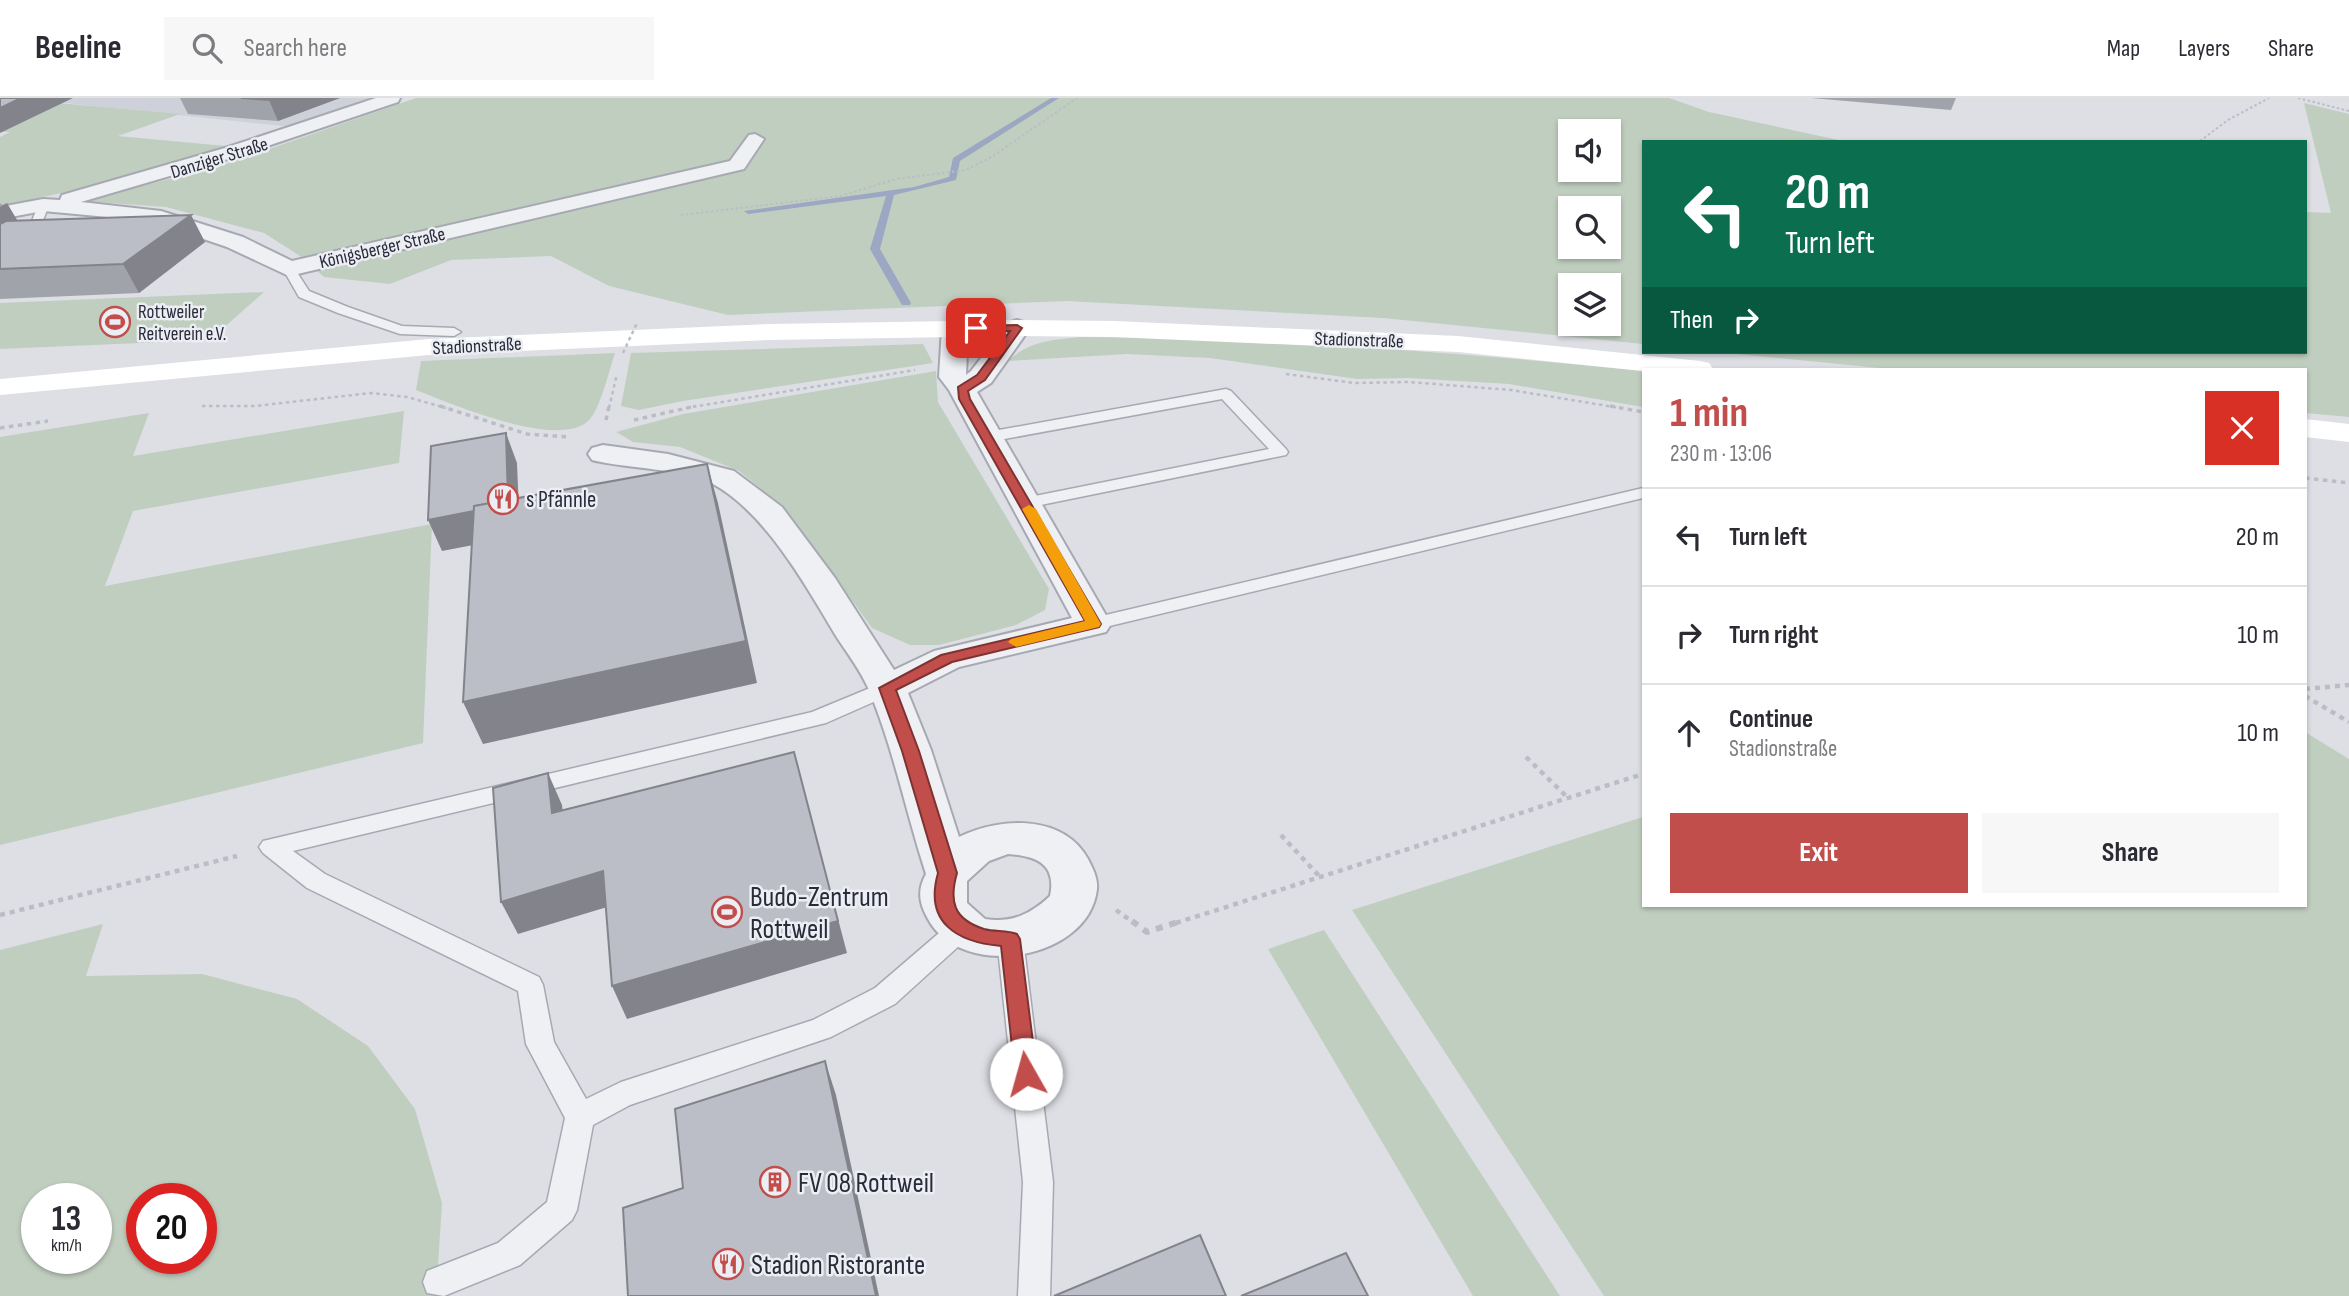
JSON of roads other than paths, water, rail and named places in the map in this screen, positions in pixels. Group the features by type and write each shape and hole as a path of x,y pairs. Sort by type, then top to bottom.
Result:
{"street":[{"name":"Danziger Straße","path":"43,205 196,165 305,130 392,98"},
{"name":"Königsberger Straße","path":"0,213 43,205 154,215 235,242 289,269 737,165 755,139"},
{"name":"Stadionstraße","path":"0,387 429,347 768,332 1017,328 1114,329 1458,344 1690,368"},
{"path":"957,378 981,377 1017,328"},
{"path":"887,688 947,659 1093,624 965,399 957,378 955,329"},
{"path":"2307,428 2349,433"},
{"path":"595,440 723,477 771,514 818,579 887,688 911,751 948,873"},
{"path":"1008,838 1033,840 1054,848 1069,862 1076,880 1072,900 1059,919 1037,933 1010,939 984,937 962,928 946,912 942,892 948,873 962,856 983,844 1008,838"}],"lane":[{"path":"0,254 33,233 43,205"},
{"path":"289,269 304,294 343,310 400,330 454,332"},
{"path":"988,438 1226,394 1280,452 1026,503"},
{"path":"1093,624 1642,493"},
{"path":"439,1282 509,1254 561,1210 580,1117 540,1044 530,985 316,881 271,847 818,719 887,688"},
{"path":"580,1117 621,1095 821,1029 884,996 962,928"},
{"path":"1010,939 1038,1182 1034,1296"}],"waterway":[{"path":"891,193 953,178 956,160 1056,98"},
{"path":"748,211 891,193"},
{"path":"891,193 875,249 906,303"}],"place":[{"name":"Rottweiler Reitverein e.V.","path":"115,322"},
{"name":"s Pfännle","path":"503,499"},
{"name":"Budo-Zentrum Rottweil","path":"727,912"},
{"name":"FV 08 Rottweil","path":"775,1182"},
{"name":"Stadion Ristorante","path":"728,1264"}]}
